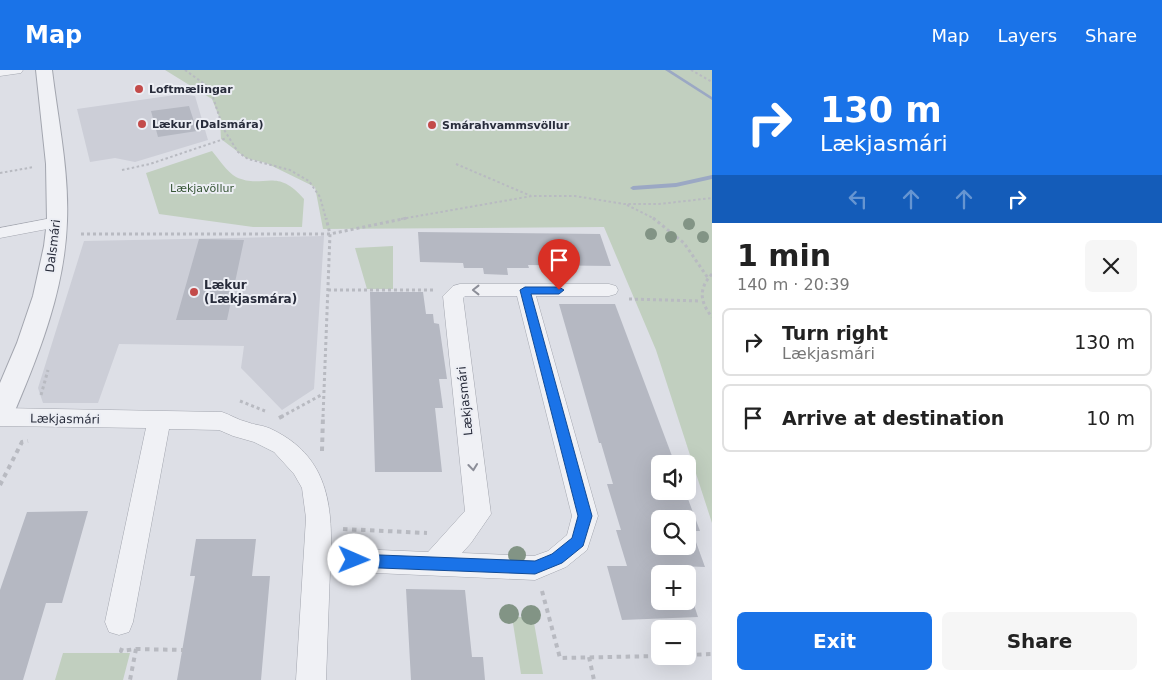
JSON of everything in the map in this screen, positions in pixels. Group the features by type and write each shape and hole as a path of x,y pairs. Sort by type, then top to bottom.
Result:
{"street":[{"path":"0,72 17,70"},
{"name":"Dalsmári","path":"0,413 34,334 48,287 54,252 57,222 56,173 44,70"},
{"path":"0,233 57,222"},
{"path":"456,292 460,290 609,290"},
{"path":"317,560 535,568 557,559 578,542 585,516 525,290"},
{"name":"Lækjasmári","path":"435,563 462,535 478,514 454,296 456,292"},
{"name":"Lækjasmári","path":"0,417 222,421 241,430 260,434 282,446 303,467 314,488 319,518 311,680"},
{"path":"119,622 154,438 160,420"}],"path":[{"path":"185,70 190,76 203,82 210,90 227,138 246,158 294,170 307,177 315,187 330,234 322,452"},
{"path":"691,70 712,82"},
{"path":"122,170 150,164 227,138"},
{"path":"456,164 532,196"},
{"path":"0,173 34,167"},
{"path":"81,234 330,234 413,216 532,196 575,196 624,204 659,204 712,198"},
{"path":"624,204 663,223 680,237 695,254 708,278"},
{"path":"712,274 702,285 701,301 712,317"},
{"path":"328,290 438,290 456,292"},
{"path":"279,418 323,394"},
{"path":"0,485 22,442"},
{"path":"338,529 462,535"},
{"path":"535,568 560,658 651,656"},
{"path":"136,650 183,650"},
{"path":"696,655 712,654"},
{"path":"589,657 594,680"}],"shaded area":[{"name":"Lækur (Dalsmára)","path":"182,94 195,96 208,140 135,162 115,158 90,162 77,109"},
{"name":"Lækur (Lækjasmára)","path":"324,236 314,389 282,410 241,368 244,346 119,344 98,403 43,403 38,388 84,241"}],"green space":[{"path":"165,70 712,70 712,523 696,474 696,455 690,455 656,350 604,227 323,229 315,187 266,163 246,158 221,139 220,119 212,99"},
{"name":"Lækjavöllur","path":"212,151 236,177 254,181 277,181 285,183 294,189 304,199 302,227 253,227 159,214 146,173"},
{"path":"393,246 393,289 367,289 355,248"},
{"path":"512,617 533,617 543,674 521,674"},
{"path":"63,653 130,653 123,680 55,680"}],"building":[{"path":"189,106 197,131 158,137 151,111"},
{"path":"418,232 600,234 611,266 528,265 529,268 507,268 508,275 484,274 483,268 464,268 463,263 420,262"},
{"path":"199,239 244,240 227,320 176,320"},
{"path":"370,292 423,292 426,314 433,314 434,323 439,324 447,379 439,379 443,408 435,408 442,472 375,472"},
{"path":"559,304 615,304 672,455 651,455 651,500 688,500 692,510 651,510 651,555 696,555 696,542 705,567 696,567 696,565 651,565 651,610 696,610 698,617 622,620 607,566 627,566 616,530 621,530 607,484 613,484 601,443 599,443"},
{"path":"88,511 62,603 46,603 23,680 0,680 0,590 27,512"},
{"path":"696,520 700,531 696,531"},
{"path":"196,539 256,539 252,576 270,576 261,680 177,680 195,576 190,576"},
{"path":"406,589 465,590 472,657 483,657 485,680 411,680"}],"waterway":[{"path":"667,70 712,99"},
{"path":"633,188 676,185 712,177"}],"place":[{"name":"Loftmælingar","path":"139,89"},
{"name":"Lækur (Dalsmára)","path":"142,124"},
{"name":"Smárahvammsvöllur","path":"432,125"},
{"name":"Lækur (Lækjasmára)","path":"194,292"}],"route":[{"path":"354,560 535,568 557,559 578,542 585,516 554,406 525,290 559,290"}]}
